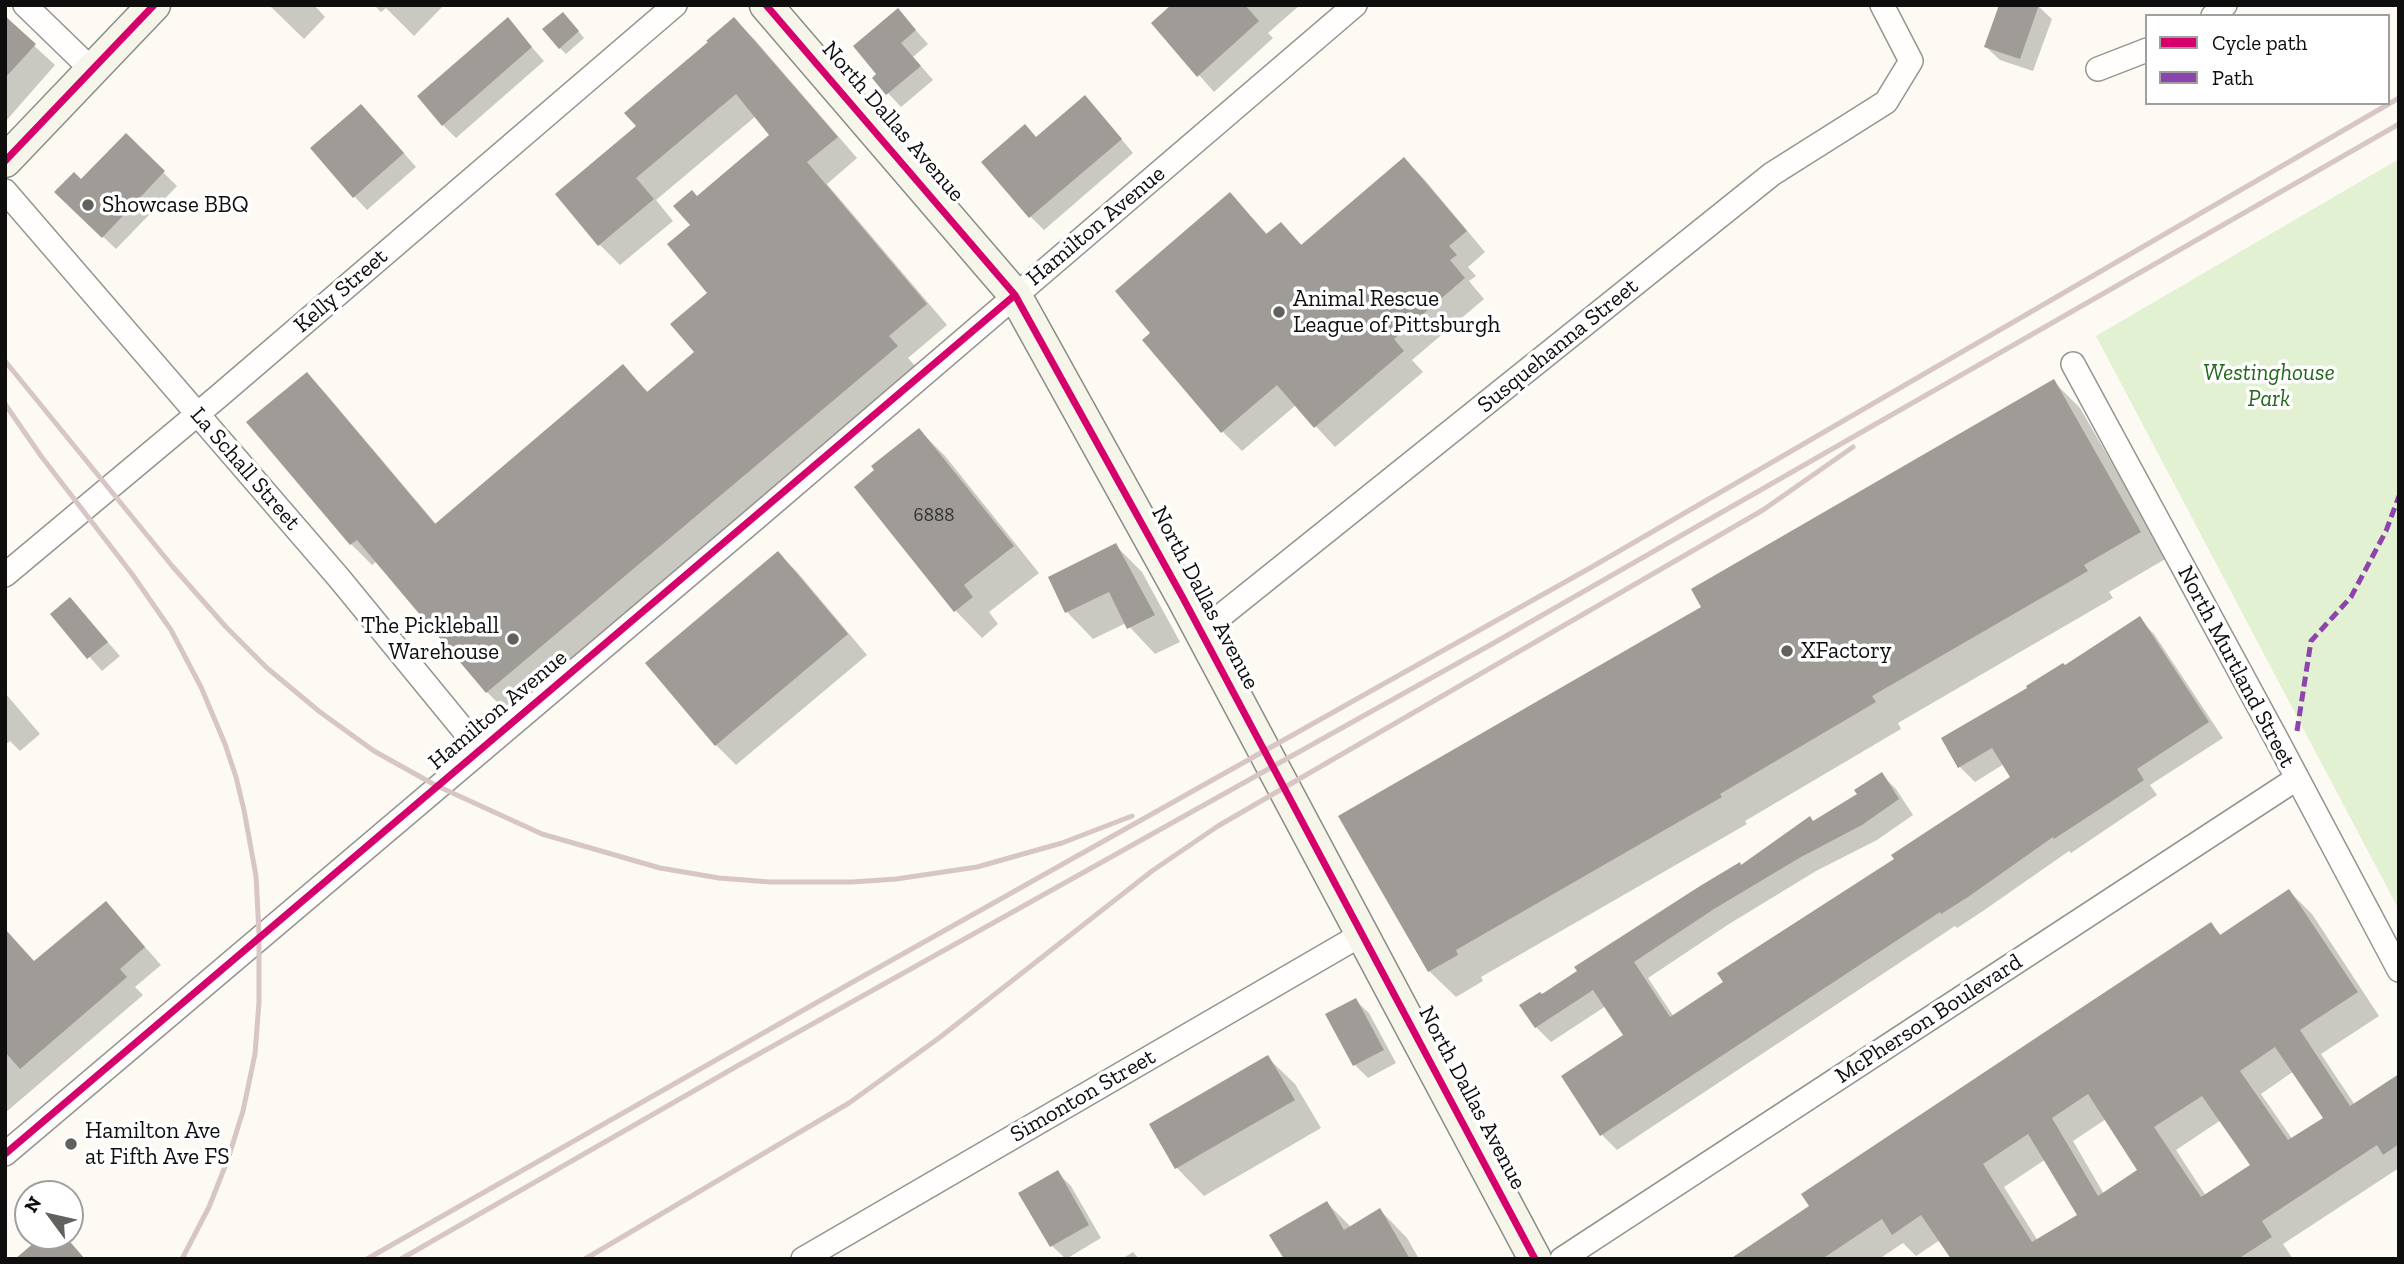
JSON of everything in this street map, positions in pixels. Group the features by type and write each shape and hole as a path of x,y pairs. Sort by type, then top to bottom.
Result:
{"main road":[{"path":"5,160 154,5"},
{"name":"North Dallas Avenue","path":"766,5 1016,295 1202,631 1535,1259"}],"street":[{"path":"25,5 91,69"},
{"name":"Kelly Street","path":"5,575 675,5"},
{"name":"Hamilton Avenue","path":"5,1154 1356,5"},
{"name":"Susquehanna Street","path":"1202,631 1772,174 1886,102 1911,61 1882,5"},
{"path":"2098,68 2145,51"},
{"name":"La Schall Street","path":"5,191 339,578 481,750"},
{"name":"North Murtland Street","path":"2073,364 2399,970"},
{"name":"McPherson Boulevard","path":"1562,1259 2296,779"},
{"name":"Simonton Street","path":"803,1259 1364,933"}],"green space":[{"name":"Westinghouse Park","path":"2399,159 2399,910 2096,336"}],"building":[{"path":"1171,5 1245,5 1259,21 1197,77 1151,23"},
{"path":"1999,5 2039,5 2020,59 1984,47"},
{"path":"898,8 916,30 901,43 921,66 886,95 872,78 876,74 853,46"},
{"path":"563,12 579,31 559,49 542,29"},
{"path":"5,16 36,44 5,78"},
{"path":"508,17 532,47 442,126 417,96"},
{"path":"734,17 838,137 807,162 927,304 889,336 898,346 486,693 357,540 350,545 246,422 307,372 435,524 623,364 647,392 694,352 670,324 707,293 667,244 690,225 673,206 692,190 697,196 769,135 736,94 636,178 654,199 598,246 555,194 636,126 624,113"},
{"path":"1085,95 1122,139 1029,218 981,162 1025,124 1036,137"},
{"path":"361,104 404,153 353,198 310,148"},
{"path":"126,133 165,171 102,238 54,192 74,172 81,179"},
{"name":"Animal Rescue League of Pittsburgh","path":"1404,157 1467,231 1449,246 1457,255 1450,260 1465,278 1394,339 1404,351 1314,428 1277,385 1221,433 1142,340 1150,333 1115,291 1230,192 1266,234 1281,222 1301,245"},
{"name":"XFactory","path":"2054,379 2141,532 2084,565 2088,571 1872,696 1876,702 1720,794 1722,797 1456,950 1458,955 1428,972 1338,816 1701,607 1691,589"},
{"path":"919,428 1014,546 964,585 973,597 954,612 854,487 874,470 871,466"},
{"path":"1116,543 1155,615 1127,629 1109,592 1065,613 1048,577"},
{"path":"778,551 848,634 715,746 645,663"},
{"path":"70,597 108,642 87,659 50,614"},
{"path":"2140,616 2209,722 2137,769 2144,780 2054,839 2053,837 1968,897 1941,914 1940,912 1600,1136 1561,1076 1623,1035 1593,990 1535,1028 1519,1005 1540,992 1542,994 1577,971 1574,967 1700,886 1740,862 1741,865 1810,816 1813,821 1857,794 1854,790 1882,772 1899,799 1862,825 1801,857 1714,909 1634,962 1670,1017 1723,982 1717,973 1894,859 1891,855 2010,777 1992,748 1958,768 1941,738 2027,688 2026,686 2063,663 2065,665"},
{"path":"2289,889 2358,992 2300,1030 2350,1106 2399,1074 2399,1144 2383,1155 2377,1145 2262,1221 2272,1237 2238,1259 1951,1259 1921,1215 1892,1235 1882,1219 1822,1259 1730,1259 1809,1206 1801,1194 2211,922 2220,935","holes":["2275,1047 2323,1118 2288,1140 2240,1071","2088,1094 2137,1170 2098,1196 2052,1118","2202,1096 2250,1165 2201,1197 2154,1127","2028,1134 2077,1215 2032,1242 1983,1164"]},
{"path":"106,901 145,947 120,969 127,977 20,1069 5,1052 5,929 34,961"},
{"path":"1356,998 1384,1050 1353,1066 1325,1014"},
{"path":"1268,1055 1295,1100 1175,1169 1149,1124"},
{"path":"1058,1170 1089,1225 1050,1247 1018,1193"},
{"path":"1327,1201 1344,1230 1380,1208 1410,1259 1284,1259 1269,1235"},
{"path":"26,1250 77,1250 85,1259 15,1259"}],"railway":[{"path":"2390,103 2399,98"},
{"path":"367,1259 851,983 1590,568 2387,105"},
{"path":"401,1259 739,1065 1492,644 2399,124"},
{"path":"5,361 173,567 267,668 320,712 374,751 435,785 542,834 660,868 719,878 770,882 852,882 896,879 977,867 1062,843 1132,816"},
{"path":"5,404 171,630 201,687 225,744 244,810 256,876 259,933 259,1002 255,1054 243,1111 228,1159 209,1207 182,1259"},
{"path":"585,1259 849,1103 939,1038 1152,871 1218,826 1763,510 1853,447"}],"marked path":[{"path":"2297,731 2311,641 2351,597 2386,531 2399,496"}],"cycle path":[{"path":"5,161 154,5"},
{"path":"766,5 1015,295 1183,598 1535,1259"},
{"path":"5,1154 1015,295"}],"place":[{"name":"Showcase BBQ","path":"88,205"},
{"name":"Animal Rescue League of Pittsburgh","path":"1279,312"},
{"name":"The Pickleball Warehouse","path":"513,639"},
{"name":"XFactory","path":"1787,651"},
{"name":"Hamilton Ave at Fifth Ave FS","path":"71,1144"}]}
